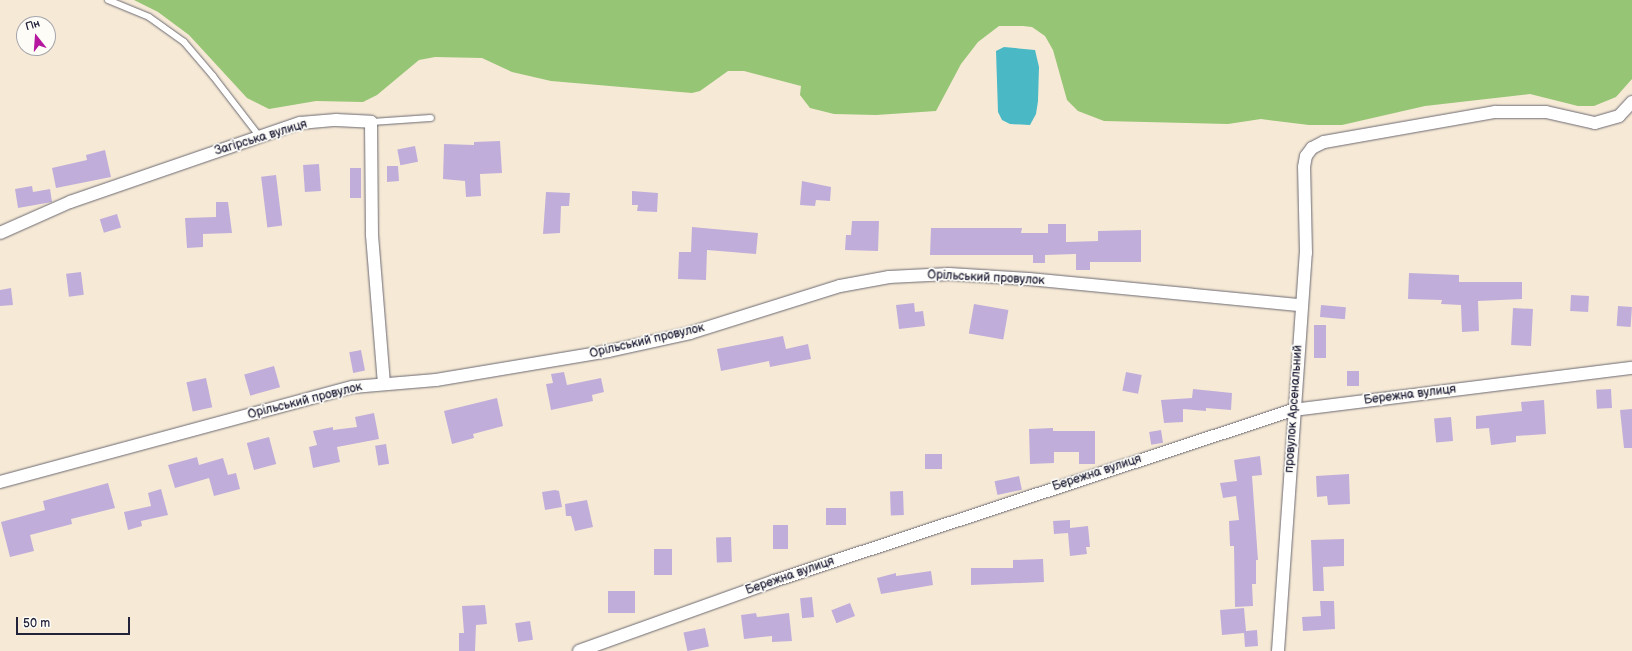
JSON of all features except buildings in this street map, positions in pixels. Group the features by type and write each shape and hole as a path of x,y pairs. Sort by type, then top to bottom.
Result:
{"street":[{"name":"провулок Арсенальний","path":"1278,651 1293,410 1306,253 1304,167 1306,156 1312,148 1324,142 1495,112 1546,112 1595,123 1619,116 1632,102"},
{"name":"Загірська вулиця","path":"0,233 70,202 300,123 336,120 371,122"},
{"path":"371,122 372,235 384,383"},
{"name":"Орільський провулок","path":"0,482 353,387 384,383 436,380 609,351 690,333 840,286 889,277 949,274 1029,279 1301,305"},
{"name":"Бережна вулиця","path":"579,651 774,581 1293,410 1632,368"}],"lane":[{"path":"108,0 149,17 184,42 260,137"},
{"path":"371,122 431,118"}],"green space":[{"path":"134,0 1632,0 1632,79 1616,97 1594,106 1578,106 1530,94 1425,106 1342,125 1309,125 1261,119 1228,124 1104,121 1078,111 1067,100 1053,50 1045,36 1032,27 999,26 978,42 961,64 936,111 876,115 834,114 810,108 800,95 801,86 744,71 728,71 700,91 692,93 551,81 512,72 482,58 435,57 419,60 377,95 363,102 316,101 269,109 247,98 189,35 158,12"}],"water":[{"path":"1004,47 1035,50 1039,67 1038,101 1036,114 1030,125 1010,124 1002,120 998,112 996,51"}]}
